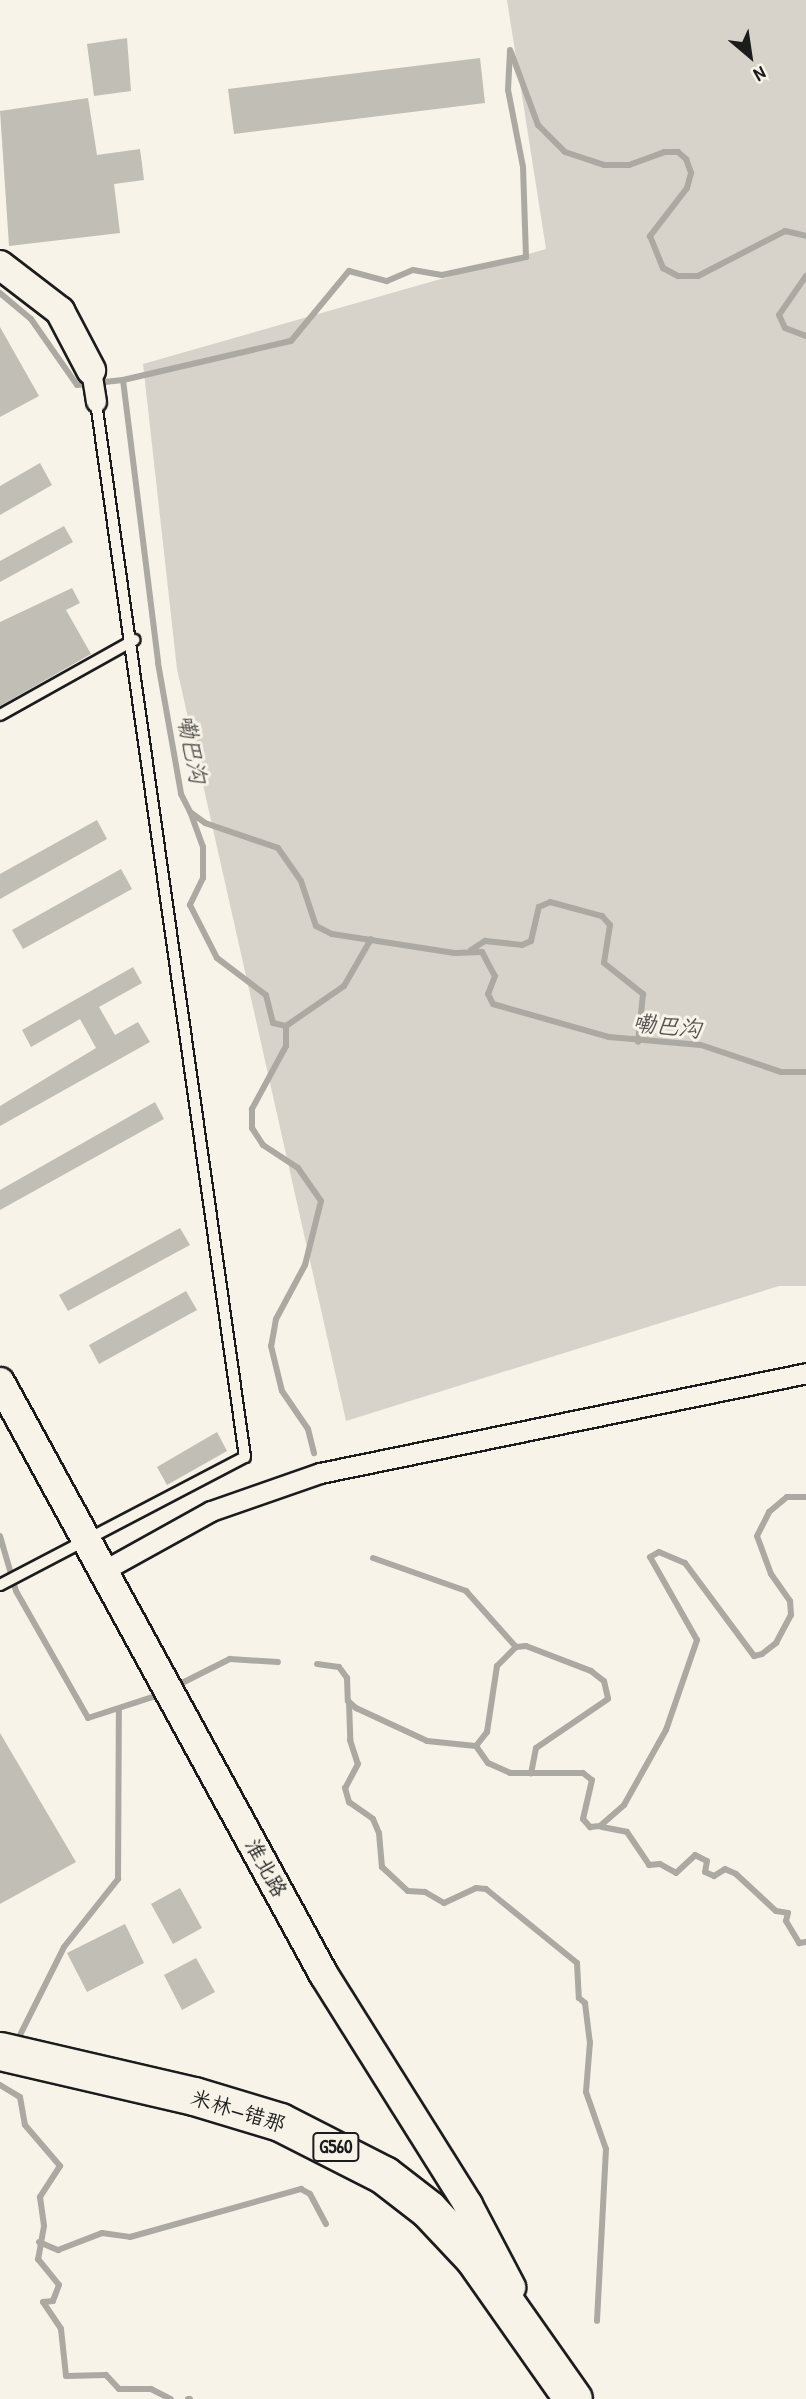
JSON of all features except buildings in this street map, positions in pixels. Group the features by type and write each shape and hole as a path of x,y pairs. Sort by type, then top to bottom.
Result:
{"highway":[{"name":"米林—错那","path":"0,2051 194,2095 330,2144 428,2209 474,2258 543,2348 573,2399"}],"street":[{"path":"0,265 60,311 91,370 96,402"},
{"path":"101,1572 211,1511 320,1473 806,1373"},
{"name":"淮北路","path":"0,1382 101,1572 163,1678 324,1975 468,2206 543,2348"}],"lane":[{"path":"0,1585 87,1542 245,1457 134,640 96,402"},
{"path":"0,715 134,640"}],"shaded area":[{"path":"507,0 806,0 806,1286 779,1286 346,1421 177,669 143,364 546,249"}],"waterway":[{"path":"0,293 31,319 77,385 123,380 291,341 349,271 387,281 413,270 442,275 526,257 523,167 508,90 510,50"},
{"path":"511,52 538,125 565,152 604,165 629,165 664,152 678,152 686,159 691,173 687,188 650,236 663,268 678,276 698,276 785,231 806,236"},
{"path":"806,276 779,315 785,328 806,336"},
{"name":"嘞巴沟","path":"123,380 158,663 181,794 190,812 205,823 278,848 301,881 316,926 332,934 455,953 482,952 495,976 488,994 493,1004 609,1037 701,1045 781,1072 806,1072"},
{"path":"191,814 203,847 203,878 190,905 217,958 266,995 273,1023 286,1026 344,986 371,939"},
{"path":"471,950 485,941 522,945 531,941 539,907 550,902 602,916 610,925 604,963 643,994 638,1042"},
{"path":"286,1026 286,1046 252,1109 252,1128 263,1145 298,1168 321,1201 305,1265 276,1319 271,1346 282,1391 308,1429 314,1453"},
{"path":"317,1664 339,1667 347,1678 348,1701 356,1708 427,1741 476,1746 488,1763 510,1773 583,1773 592,1780 583,1819 590,1827 600,1826 624,1805 666,1730 697,1640 650,1557 659,1552 685,1563 754,1656 762,1654 776,1643 791,1615 790,1601 771,1574 757,1536 769,1512 787,1497 806,1497"},
{"path":"0,1536 16,1591 88,1718 162,1694"},
{"path":"373,1558 466,1591 516,1647"},
{"path":"476,1746 487,1732 497,1666 516,1647 526,1646 591,1671 604,1681 608,1699 536,1748 531,1774"},
{"path":"174,1687 230,1659 278,1662"},
{"path":"349,1702 350,1740 358,1764 345,1788 349,1802 373,1819 379,1833 382,1867 408,1891 425,1892 444,1903 476,1888 486,1889 577,1963 579,1998 585,2003 590,2042 586,2092 606,2149 597,2321"},
{"path":"16,2043 64,1947 118,1879 119,1710"},
{"path":"602,1827 627,1832 649,1865 660,1864 676,1873 695,1855 707,1861 705,1872 714,1876 725,1869 736,1874 776,1911 788,1913 786,1921 799,1943 806,1942"},
{"path":"0,2085 20,2097 25,2125 60,2166 40,2197 44,2226 38,2259 59,2285 53,2301 43,2302 61,2329 66,2376 106,2375 119,2389 151,2389 171,2399"},
{"path":"39,2242 58,2250 102,2233 130,2237 301,2189 310,2194 326,2224"}]}
